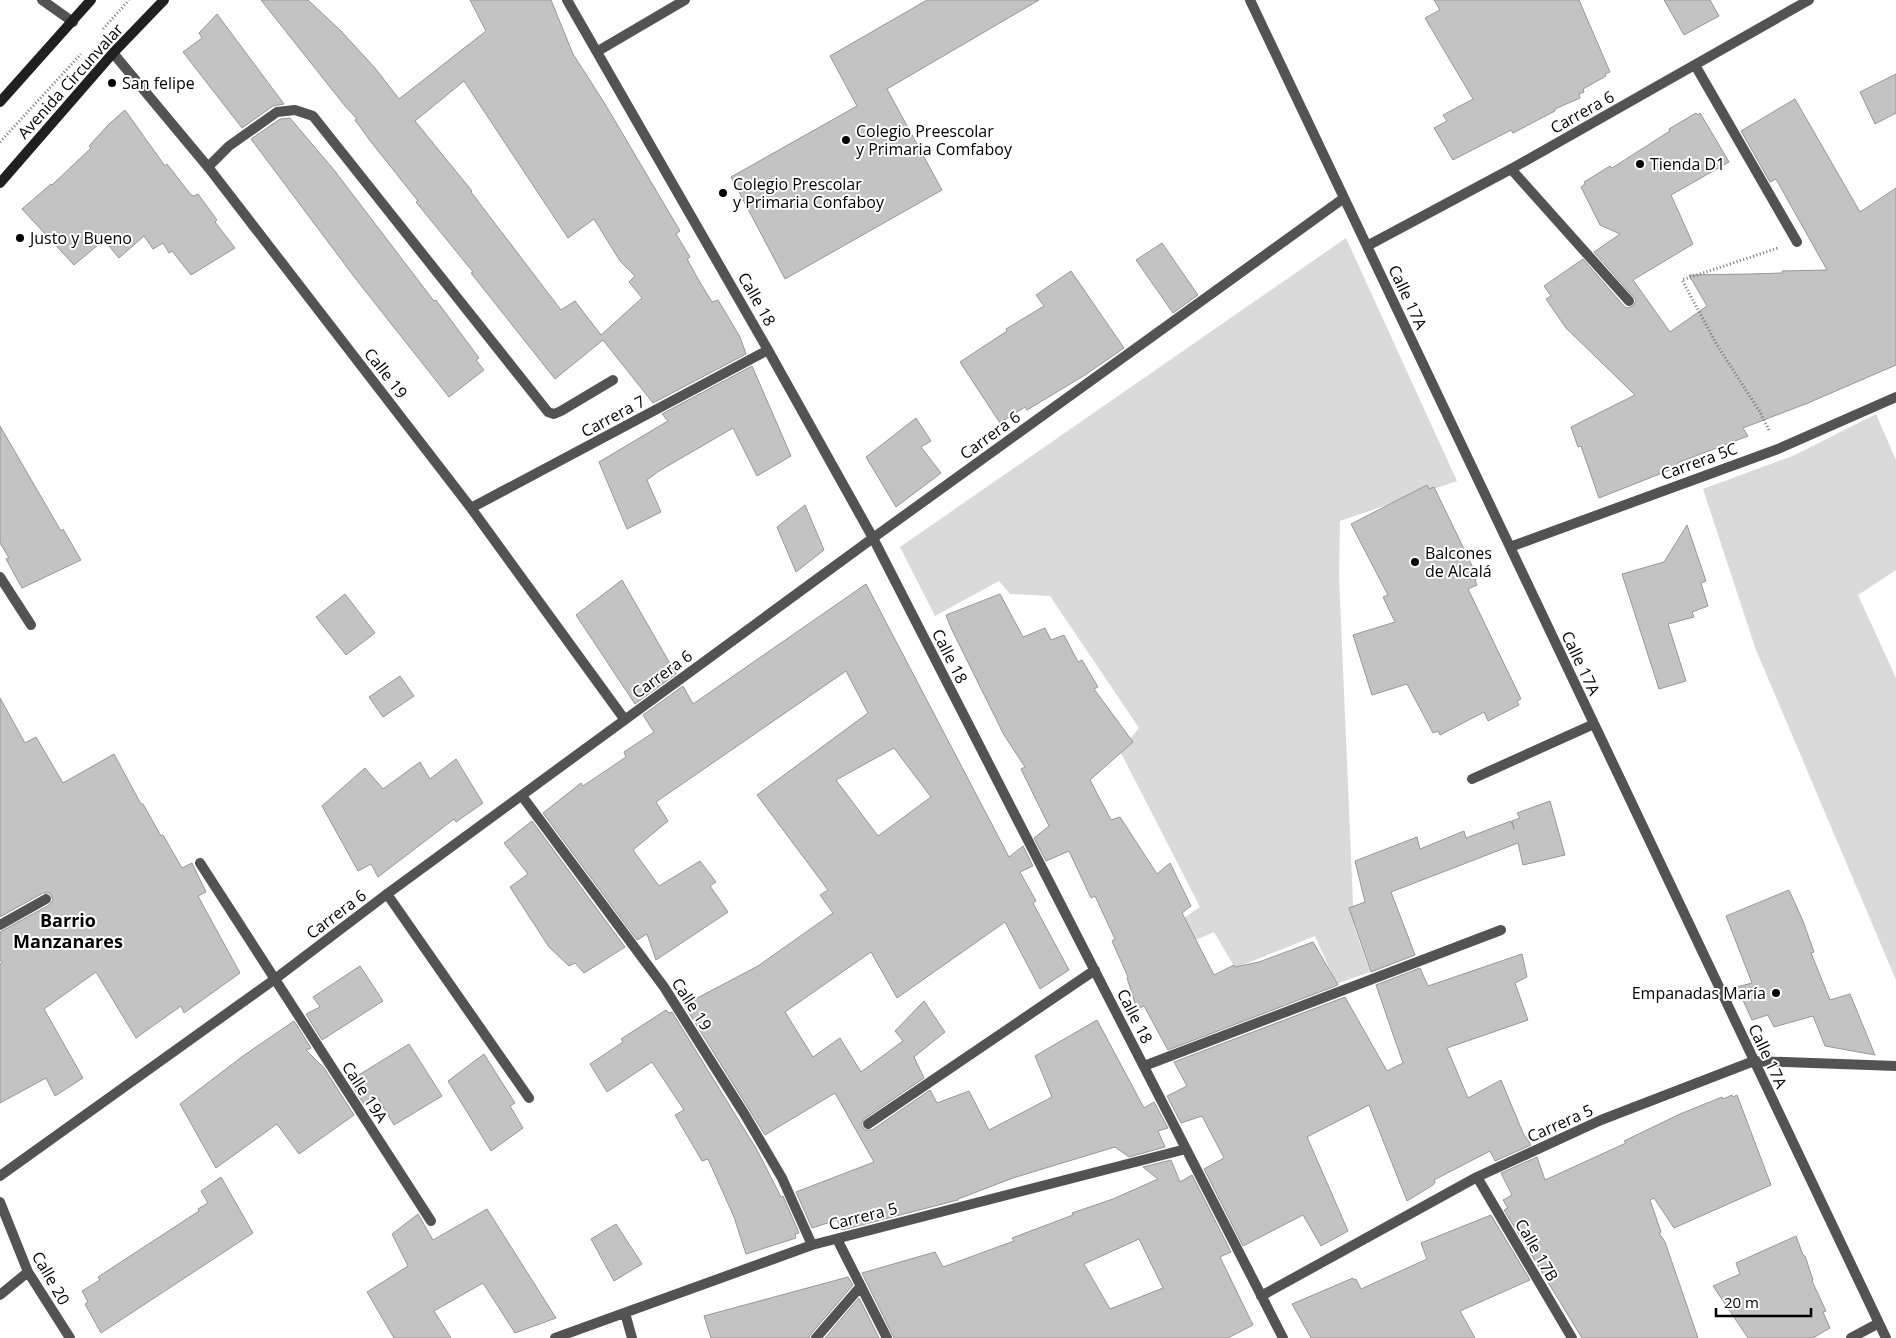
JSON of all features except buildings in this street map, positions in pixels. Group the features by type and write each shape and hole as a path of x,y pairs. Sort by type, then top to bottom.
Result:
{"main road":[{"path":"0,102 92,0"},
{"name":"Avenida Circunvalar","path":"0,183 113,53 164,0"}],"street":[{"path":"42,0 73,22"},
{"name":"Calle 18","path":"567,0 598,51 873,538 1283,1338"},
{"path":"598,51 685,0"},
{"name":"Calle 17A","path":"1250,0 1886,1338"},
{"name":"Carrera 6","path":"1367,246 1511,169 1809,0"},
{"name":"Calle 19","path":"113,53 208,167 471,508 625,720"},
{"path":"1695,65 1798,242"},
{"path":"208,167 229,146 277,112 295,110 313,116 548,412 554,414 561,411 613,380"},
{"path":"1511,169 1629,300"},
{"name":"Carrera 6","path":"0,1176 274,979 873,538 1344,198"},
{"name":"Carrera 7","path":"471,508 768,350"},
{"name":"Carrera 5C","path":"1510,547 1778,449 1896,398"},
{"path":"0,577 31,625"},
{"path":"1472,779 1594,724"},
{"name":"Calle 19","path":"522,796 664,987 745,1115 777,1170 812,1245"},
{"name":"Calle 19A","path":"200,863 431,1221"},
{"path":"387,894 529,1098"},
{"path":"0,925 46,899"},
{"path":"1144,1066 1501,930"},
{"path":"868,1124 1094,970"},
{"name":"Carrera 5","path":"1261,1296 1477,1177 1601,1120 1754,1061 1896,1066"},
{"name":"Carrera 5","path":"555,1338 812,1245 1186,1149"},
{"name":"Calle 17B","path":"1477,1177 1572,1338"},
{"name":"Calle 20","path":"0,1202 28,1272 70,1338"},
{"path":"836,1239 887,1338"},
{"path":"0,1295 28,1272"},
{"path":"816,1338 860,1286"},
{"path":"625,1313 632,1338"},
{"path":"1852,1338 1879,1324"}],"path":[{"path":"98,35 129,0"},
{"path":"0,142 85,50"},
{"path":"1778,449 1760,412 1717,345 1682,280 1798,242"}],"shaded area":[{"path":"1346,238 1457,481 1340,521 1339,575 1354,926 1370,972 1336,984 1315,936 1235,968 1214,932 1127,970 1122,960 1200,907 1120,751 1139,728 1050,596 1010,594 999,581 935,616 900,547"},
{"path":"1876,414 1896,460 1896,570 1858,595 1896,678 1896,980 1756,650 1703,489 1795,455"}],"place":[{"name":"San felipe","path":"112,83"},
{"name":"Colegio Preescolar y Primaria Comfaboy","path":"846,140"},
{"name":"Tienda D1","path":"1640,164"},
{"name":"Colegio Prescolar y Primaria Confaboy","path":"723,193"},
{"name":"Justo y Bueno","path":"20,238"},
{"name":"Balcones de Alcalá","path":"1415,562"},
{"name":"Empanadas María","path":"1776,993"}],"district":[{"name":"Barrio Manzanares","path":"68,931"}]}
